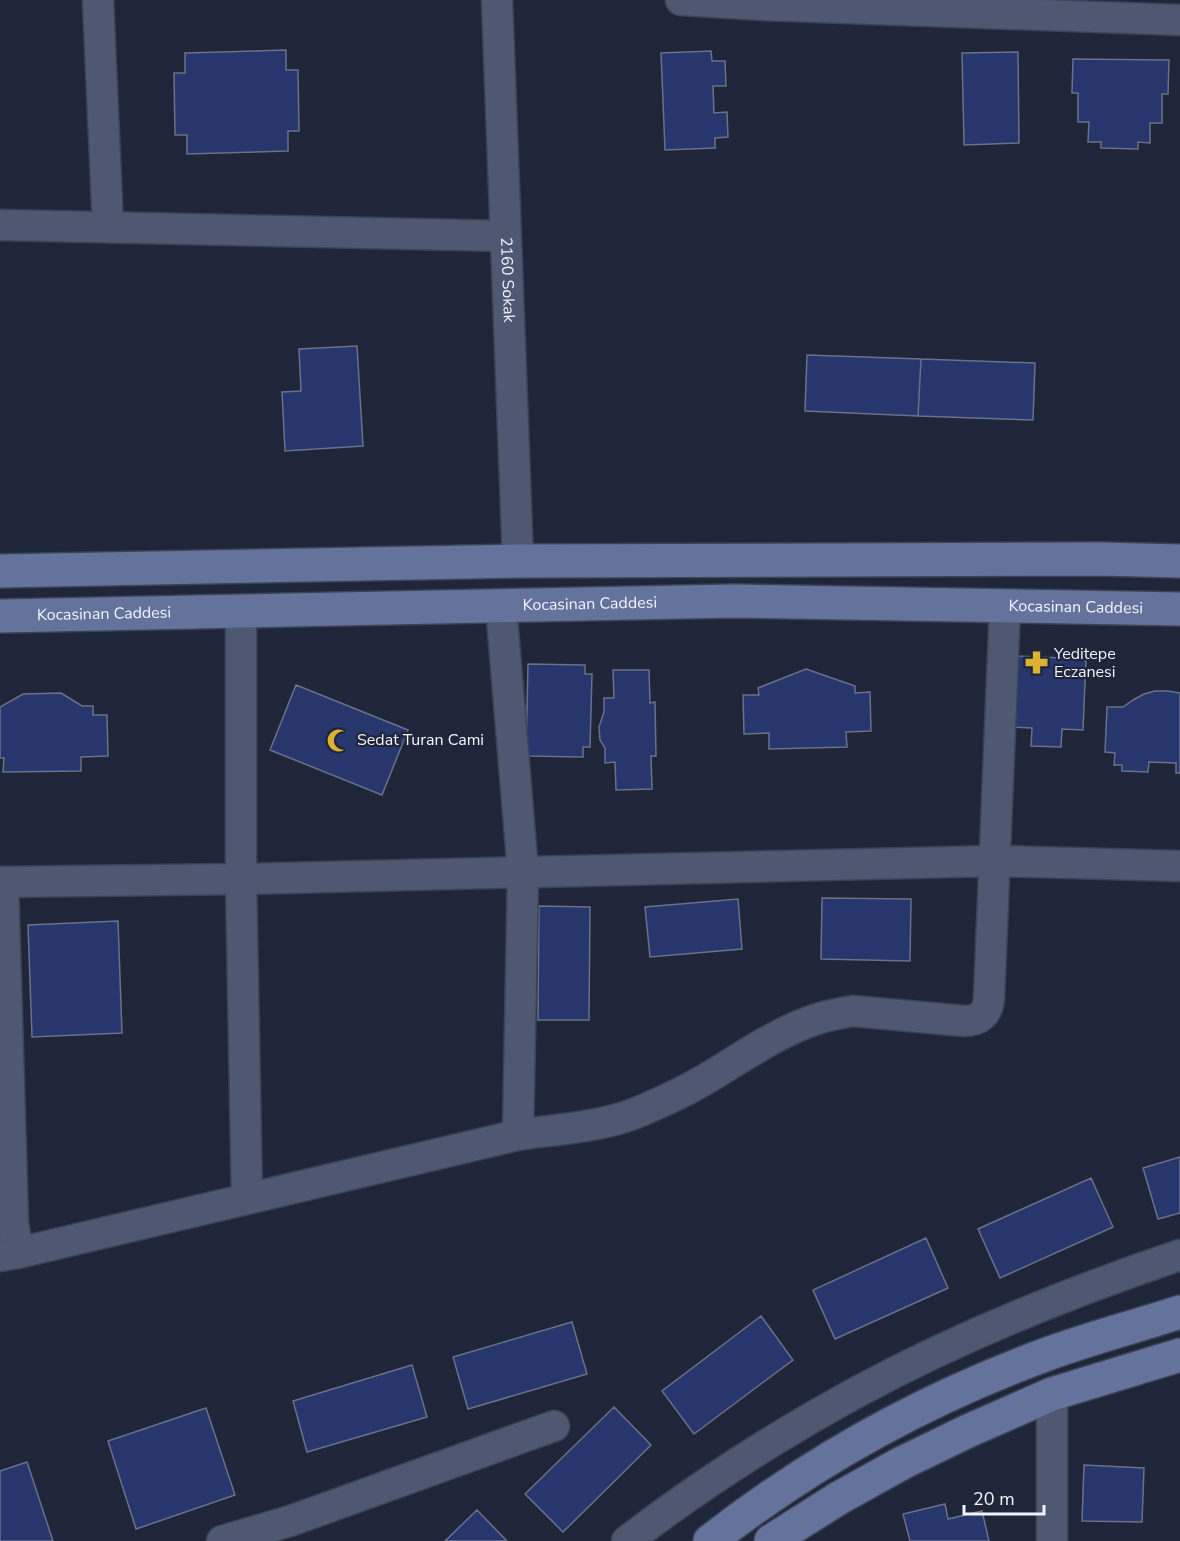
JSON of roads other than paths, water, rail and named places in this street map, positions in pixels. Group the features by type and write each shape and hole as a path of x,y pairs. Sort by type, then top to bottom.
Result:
{"main road":[{"path":"0,571 518,561 1101,559 1180,561"},
{"name":"Kocasinan Caddesi","path":"0,616 733,601 1180,609"},
{"path":"710,1541 802,1475 918,1410 979,1381 1041,1356 1180,1312"},
{"path":"771,1541 839,1498 902,1463 968,1431 1052,1394 1180,1355"}],"street":[{"path":"98,0 108,227"},
{"name":"2160 Sokak","path":"497,0 518,561"},
{"path":"681,0 1180,20"},
{"path":"0,225 506,236"},
{"path":"501,606 523,872 518,1135"},
{"path":"1005,606 995,861 988,1006 979,1019 972,1022 853,1011 835,1014 795,1027 696,1085 641,1112 598,1124 518,1135 9,1254 13,1223 1,882 241,879 995,861 1180,866"},
{"path":"241,612 241,879 247,1199"},
{"path":"627,1541 728,1469 793,1428 860,1391 998,1324 1065,1296 1180,1255"},
{"path":"1052,1394 1052,1541"},
{"path":"222,1541 299,1531 554,1426"}],"place":[{"name":"Yeditepe Eczanesi","path":"1036,663"},
{"name":"Sedat Turan Cami","path":"339,740"}]}
